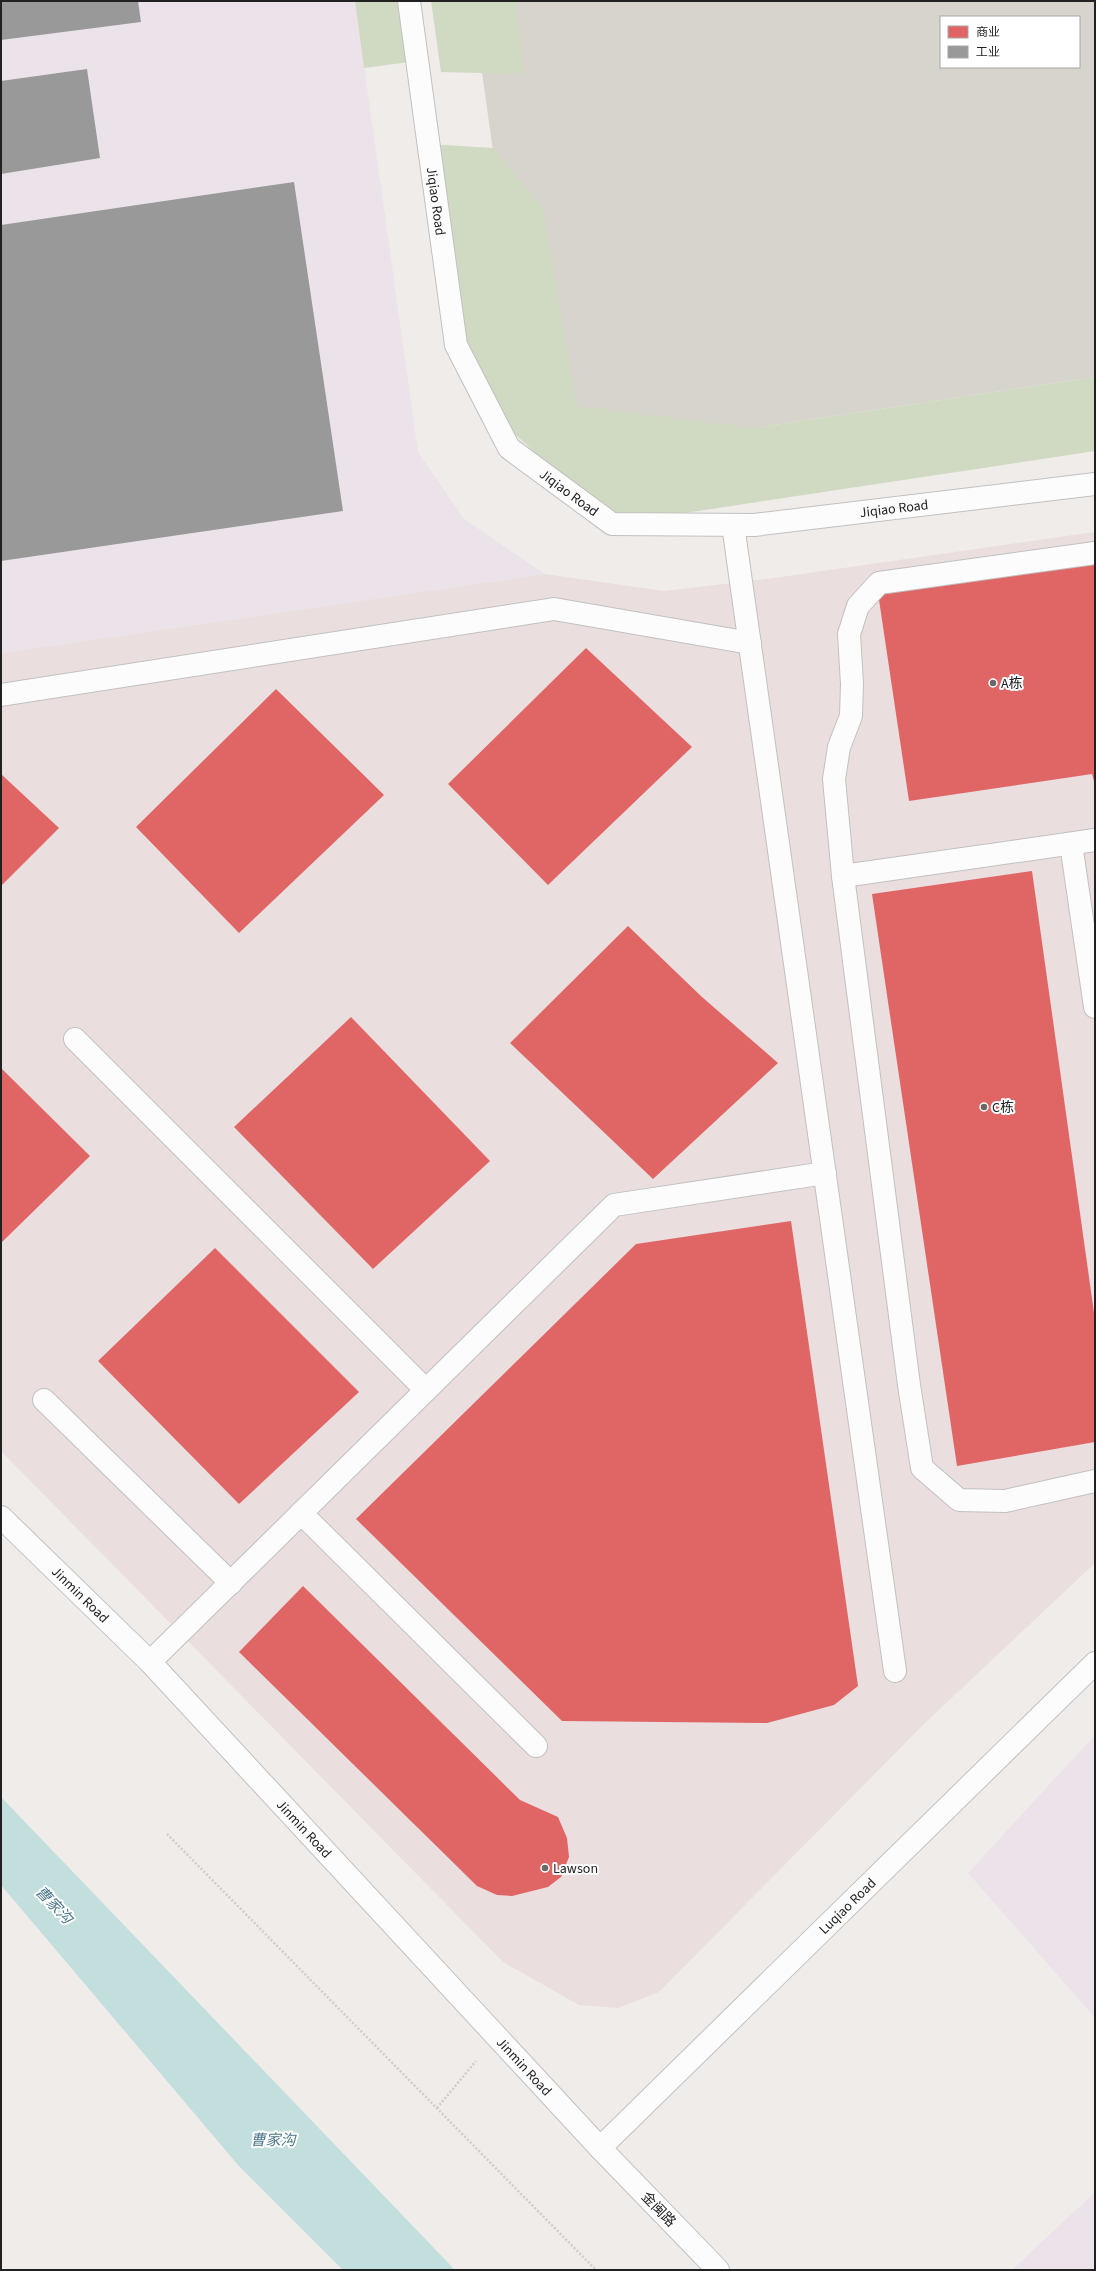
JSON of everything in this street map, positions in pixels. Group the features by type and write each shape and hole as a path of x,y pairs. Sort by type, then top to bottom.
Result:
{"street":[{"name":"Jiqiao Road","path":"409,1 456,345 509,448 612,524 754,525 1095,484"},
{"path":"733,525 895,1671"},
{"path":"1095,553 879,583 858,606 849,634 852,684 851,716 839,747 834,779 843,876 907,1369 922,1468 959,1500 1005,1501 1095,1481"},
{"path":"1,695 554,609 750,643"},
{"path":"843,876 1095,840"},
{"path":"1071,844 1095,1007"},
{"path":"75,1039 426,1390"},
{"path":"150,1662 614,1205 825,1173"},
{"path":"44,1400 231,1583"},
{"path":"301,1513 536,1746"},
{"name":"Jinmin Road","path":"1,1516 150,1662 600,2148"},
{"name":"Luqiao Road","path":"600,2148 1095,1663"},
{"name":"金闽路","path":"600,2148 718,2270"}],"path":[{"path":"167,1834 596,2270"},
{"path":"437,2108 496,2035"}],"shaded area":[{"path":"1,1 355,1 418,452 464,519 545,574 1,653"},
{"path":"472,1 1095,1 1095,377 681,439 577,406 516,315"},
{"path":"1095,532 1095,1563 927,1721 659,1992 618,2008 579,2005 503,1962 1,1451 1,653 545,574 664,591 767,579"},
{"path":"1095,1735 1095,2018 968,1873"},
{"path":"1095,2192 1095,2270 1012,2270"}],"green space":[{"path":"355,1 409,1 417,61 364,68"},
{"path":"431,1 516,1 524,74 441,72"},
{"path":"428,144 493,148 543,207 577,406 753,428 1095,377 1095,451 612,524 489,410 456,345"}],"water":[{"name":"曹家沟","path":"1,1797 455,2270 343,2270 238,2165 1,1885"}],"building: 商业":[{"name":"A栋","path":"1095,560 1095,785 1092,774 909,801 878,593"},
{"path":"586,648 692,747 548,885 448,784"},
{"path":"276,689 384,795 239,933 136,827"},
{"path":"1,774 59,828 1,886"},
{"name":"C栋","path":"1032,871 1095,1320 1095,1442 957,1466 872,894"},
{"path":"628,926 702,997 778,1063 653,1179 510,1043"},
{"path":"351,1017 490,1161 373,1269 234,1127"},
{"path":"1,1068 90,1156 1,1243"},
{"path":"791,1221 858,1686 834,1705 767,1723 562,1721 356,1519 636,1244"},
{"path":"215,1248 359,1392 239,1504 98,1361"},
{"path":"303,1586 520,1800 558,1817 567,1838 569,1857 561,1877 548,1887 512,1896 497,1895 477,1886 239,1652"}],"building: 工业":[{"path":"1,1 138,1 141,22 1,40"},
{"path":"87,69 100,158 1,174 1,81"},
{"path":"294,182 343,511 1,561 1,225"}],"place":[{"name":"A栋","path":"993,683"},
{"name":"C栋","path":"984,1107"},
{"name":"Lawson","path":"545,1868"}]}
